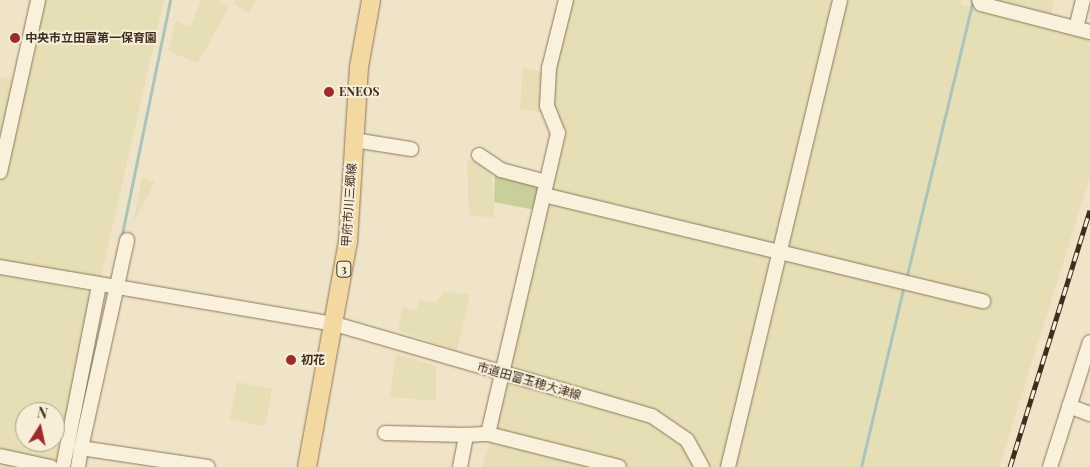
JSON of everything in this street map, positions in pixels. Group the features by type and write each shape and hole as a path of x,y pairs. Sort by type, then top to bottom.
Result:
{"main road":[{"name":"甲府市川三郷線","path":"307,467 335,324 348,242 359,68 371,0"}],"street":[{"path":"0,172 38,0"},
{"path":"488,434 558,133 547,106 548,68 566,0"},
{"path":"728,467 840,0"},
{"path":"979,0 980,4 1090,32"},
{"path":"1076,28 1083,0"},
{"path":"354,140 410,149"},
{"path":"479,155 501,170 545,188 780,253 982,301"},
{"path":"63,467 109,287 127,240"},
{"name":"市道田富玉穂大津線","path":"0,267 335,324 502,375 652,416 687,440 702,467"},
{"path":"78,467 109,287"},
{"path":"1050,467 1090,342"},
{"path":"1069,406 1090,414"},
{"path":"385,433 488,434 619,467"},
{"path":"460,467 466,435"},
{"path":"81,448 208,467"},
{"path":"0,456 51,467"}],"shaded area":[{"path":"37,0 164,0 99,286 0,267 0,77 19,80"},
{"path":"201,0 218,0 229,7 198,63 168,51 176,21 191,26"},
{"path":"235,0 256,0 249,14 233,3"},
{"path":"566,0 961,0 961,4 1090,39 1090,177 999,467 482,467 492,435 558,133 547,106"},
{"path":"985,0 1054,0 1051,17"},
{"path":"523,67 542,72 544,113 520,109"},
{"path":"467,160 480,161 492,171 494,218 469,215"},
{"path":"142,177 155,182 133,223"},
{"path":"0,275 92,292 65,431 65,402 15,402 15,452 61,452 59,462 0,450"},
{"path":"444,292 470,294 457,351 398,330 402,308 418,310 418,300 436,303"},
{"path":"396,354 436,366 436,401 390,397"},
{"path":"237,382 272,389 265,426 230,419"}],"green space":[{"path":"495,171 540,186 535,210 494,202"}],"waterway":[{"path":"121,239 170,0"},
{"path":"906,279 973,0"},
{"path":"861,467 904,285"}],"railway":[{"path":"1010,467 1090,210"}],"place":[{"name":"中央市立田富第一保育園","path":"15,38"},
{"name":"ENEOS","path":"329,92"},
{"name":"初花","path":"291,360"}]}
